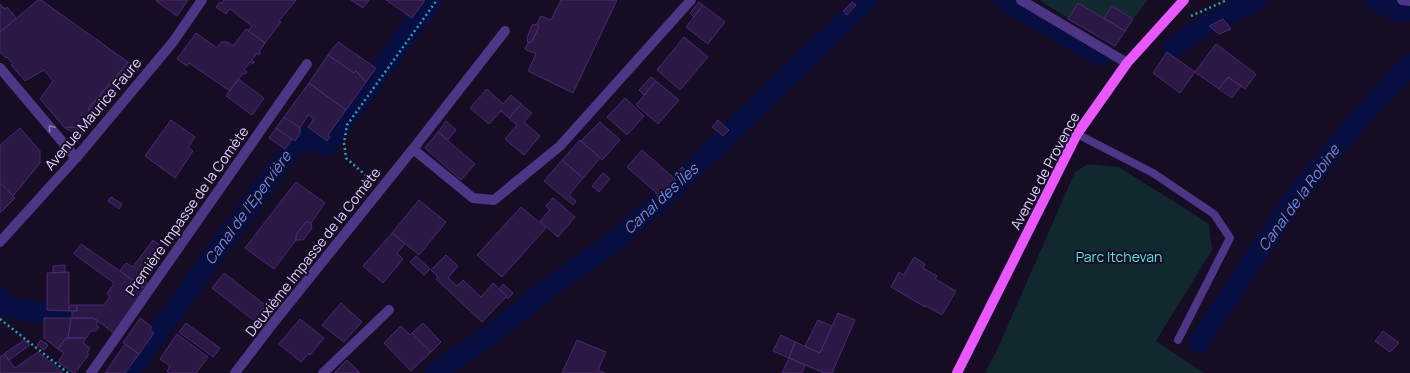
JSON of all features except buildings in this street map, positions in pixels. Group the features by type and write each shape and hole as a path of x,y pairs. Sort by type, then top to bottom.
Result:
{"main road":[{"name":"Avenue de Provence","path":"957,373 1077,134 1126,63 1184,0"}],"street":[{"name":"Avenue Maurice Faure","path":"0,242 76,158 173,42 202,0"},
{"path":"413,149 473,198 494,200 560,146 691,0"},
{"path":"1021,0 1126,63"},
{"path":"1402,0 1410,1"},
{"name":"Deuxième Impasse de la Comète","path":"235,373 505,31"},
{"name":"Première Impasse de la Comète","path":"91,373 307,64"},
{"path":"0,68 76,158"},
{"path":"323,373 388,310"}],"lane":[{"path":"1077,134 1152,173 1214,214 1230,238 1178,340"}],"path":[{"path":"381,188 346,158 344,143 347,125 437,0"},
{"path":"0,319 68,373"}],"green space":[{"path":"1039,0 1148,0 1133,19 1115,47"},
{"name":"Parc Itchevan","path":"1088,164 1119,167 1209,224 1212,250 1156,341 1204,373 985,373 998,348 1075,172"}],"waterway":[{"name":"Canal de l'Epervière","path":"129,373 293,146 300,144 307,136 325,147 432,0"},
{"name":"Canal des Îles","path":"435,373 493,333 555,283 610,245 665,197 867,0"},
{"path":"1004,0 1101,56"},
{"path":"1173,47 1211,22 1257,0"},
{"path":"1375,0 1396,11 1410,11"},
{"name":"Canal de la Robine","path":"1199,342 1294,199 1354,125 1410,64"},
{"path":"0,297 7,307 33,312 70,314"}]}
